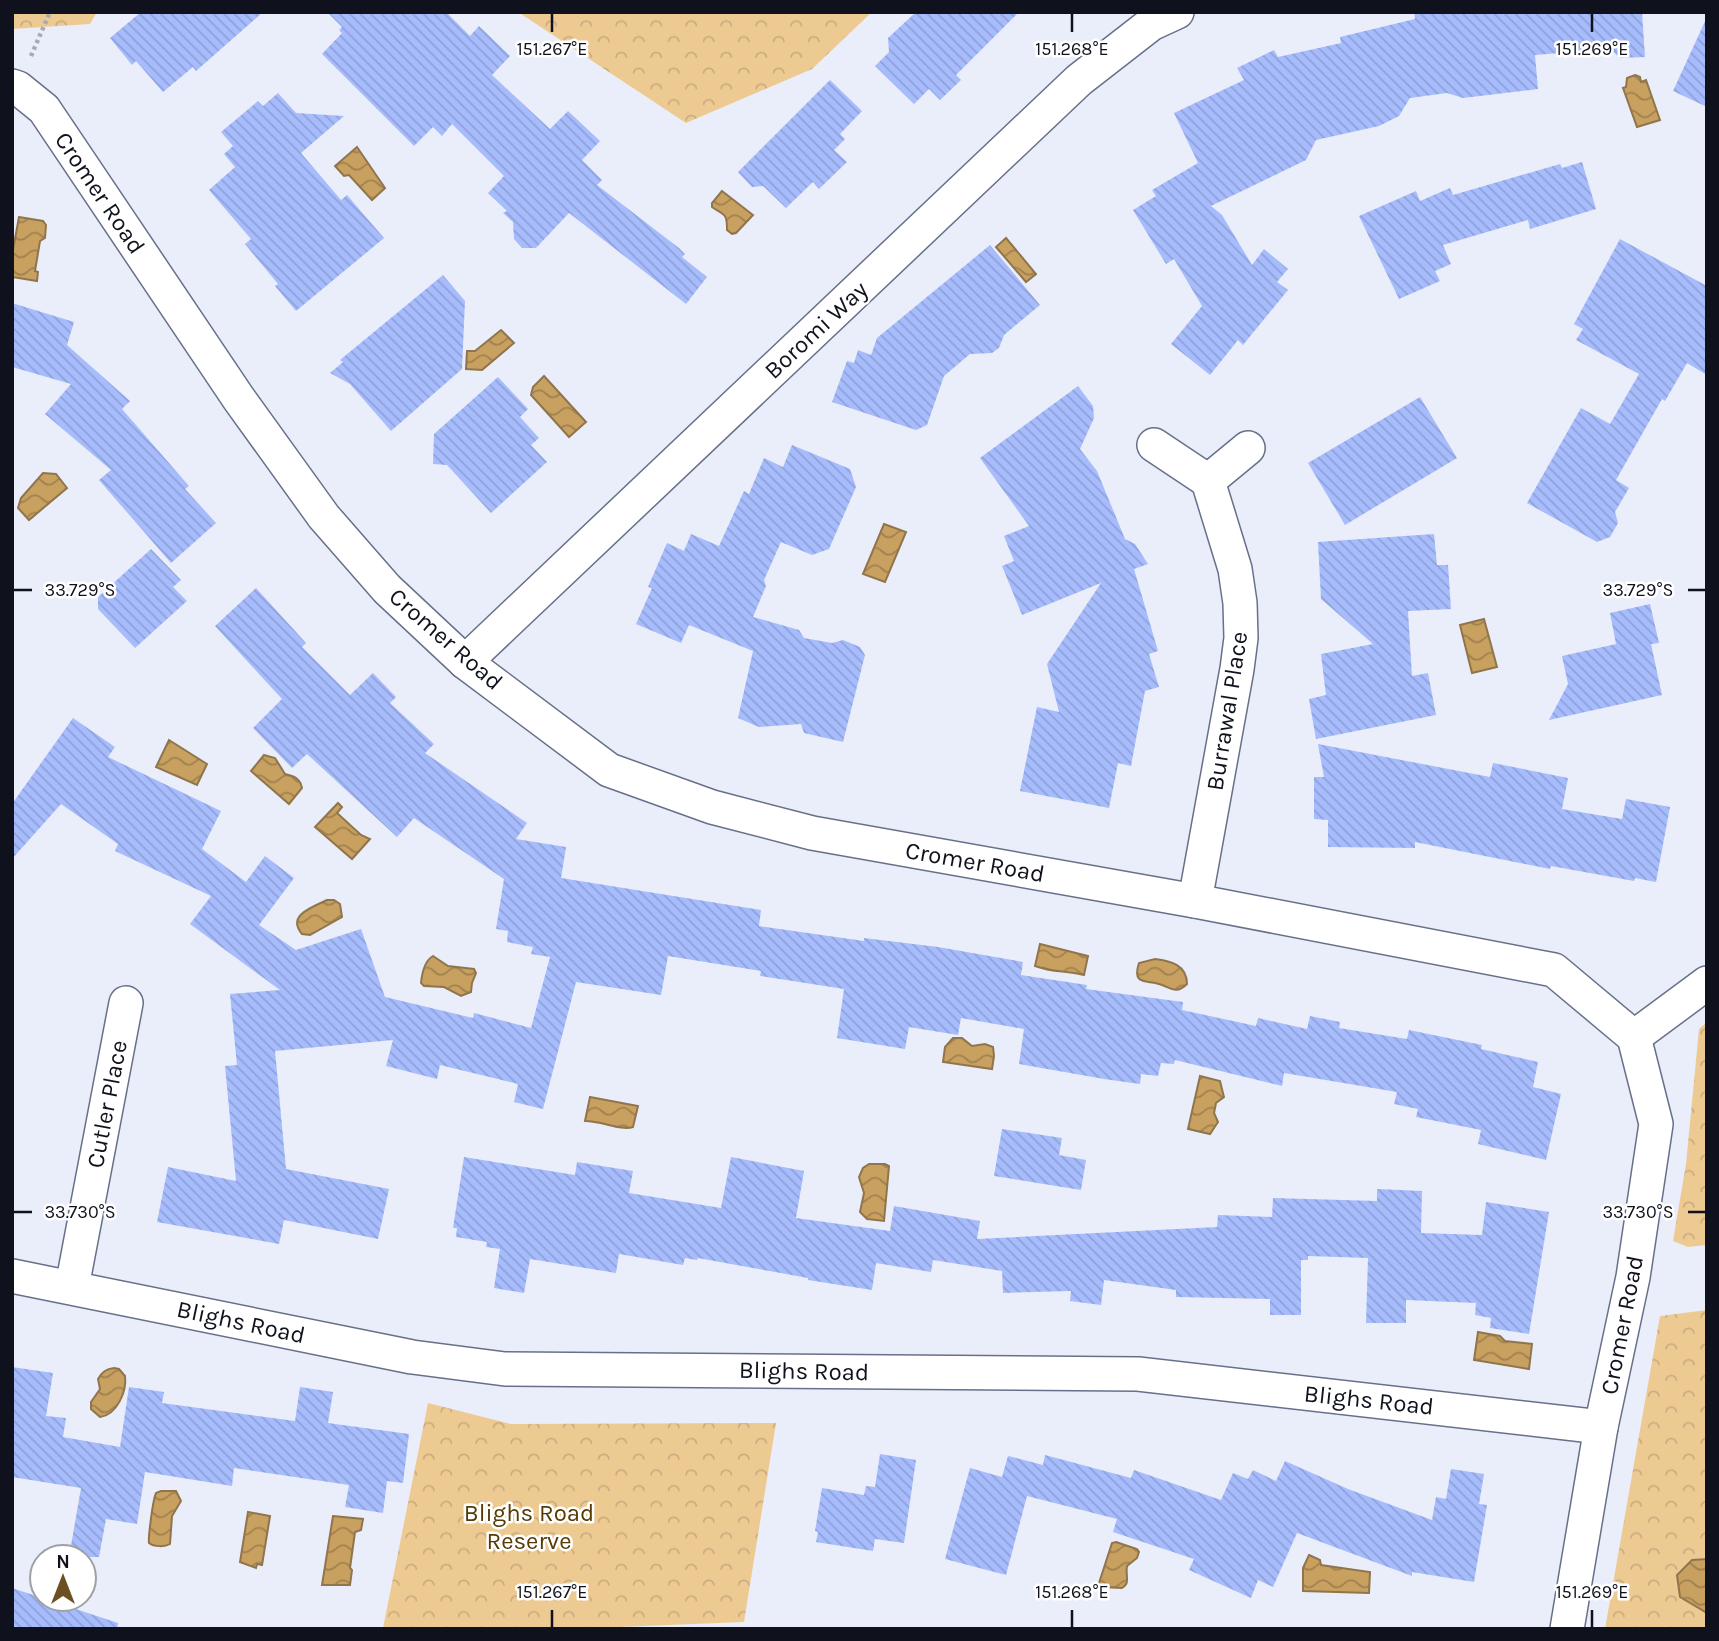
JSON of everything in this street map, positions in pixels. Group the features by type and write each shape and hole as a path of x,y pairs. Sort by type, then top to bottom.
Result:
{"street":[{"name":"Boromi Way","path":"466,662 1079,80 1151,23 1177,12"},
{"name":"Cromer Road","path":"15,87 44,109 239,399 324,517 387,589 466,662 609,769 712,807 812,833 1195,901 1554,970 1634,1037 1656,1124 1633,1277 1601,1427 1567,1629"},
{"path":"1154,445 1208,481 1248,449"},
{"name":"Burrawal Place","path":"1195,901 1241,638 1235,569 1208,481"},
{"path":"1634,1037 1707,983"},
{"name":"Cutler Place","path":"72,1287 126,1003"},
{"name":"Blighs Road","path":"12,1276 412,1357 505,1369 1138,1374 1601,1427"}],"path":[{"path":"15,87 50,12"}],"green space":[{"path":"12,12 97,12 90,24 12,29"},
{"path":"518,12 872,12 812,69 686,123"},
{"path":"1707,1022 1707,1245 1688,1247 1673,1241 1686,1164 1699,1029"},
{"path":"1707,1310 1707,1559 1692,1560 1698,1609 1707,1613 1707,1629 1605,1629 1660,1316"},
{"name":"Blighs Road Reserve","path":"428,1403 511,1424 776,1423 744,1622 569,1629 383,1628"}],"water":[{"path":"1635,75 1640,77 1641,82 1646,80 1660,120 1637,127 1623,88 1626,87 1627,78"},
{"path":"357,147 385,188 372,200 349,175 344,176 335,166"},
{"path":"722,191 753,215 736,233 732,234 727,230 724,216 712,207 712,203"},
{"path":"19,217 43,221 46,225 45,238 40,241 35,271 38,272 37,281 12,277 12,255"},
{"path":"1006,238 1036,274 1026,282 996,247"},
{"path":"501,330 514,343 482,370 466,369 467,351 475,351"},
{"path":"544,376 586,422 569,437 531,395 533,387"},
{"path":"43,473 56,474 67,488 29,520 18,508 21,498"},
{"path":"884,524 906,532 885,582 863,574"},
{"path":"1484,619 1497,667 1472,673 1460,625"},
{"path":"169,740 207,764 197,785 156,767"},
{"path":"264,755 275,758 285,774 300,782 302,788 289,804 251,771"},
{"path":"338,803 342,807 337,813 361,835 370,839 352,859 315,827"},
{"path":"327,900 340,904 342,917 310,935 302,934 297,922 299,917 303,912"},
{"path":"1040,944 1088,956 1084,975 1035,966"},
{"path":"433,956 448,966 474,969 476,973 471,992 461,996 444,987 424,986 421,983 423,971 427,961"},
{"path":"1155,959 1181,968 1187,984 1174,990 1139,979 1139,963"},
{"path":"953,1038 962,1038 972,1046 985,1044 993,1047 992,1069 943,1062 945,1047"},
{"path":"1200,1076 1220,1081 1224,1097 1216,1103 1214,1113 1218,1122 1210,1134 1188,1129"},
{"path":"590,1097 638,1106 633,1127 623,1128 585,1121"},
{"path":"869,1164 889,1166 884,1221 867,1219 860,1212 864,1193 859,1177 863,1168"},
{"path":"1478,1332 1500,1336 1505,1341 1532,1344 1529,1369 1474,1360"},
{"path":"119,1369 125,1376 122,1395 111,1412 100,1417 91,1409 91,1402 100,1389 98,1379 106,1370"},
{"path":"176,1491 181,1501 172,1516 170,1544 165,1546 149,1543 155,1497 156,1493"},
{"path":"248,1512 270,1516 262,1565 257,1564 256,1568 240,1562"},
{"path":"333,1516 363,1519 361,1530 355,1532 350,1585 322,1585"},
{"path":"1112,1543 1137,1549 1137,1558 1127,1566 1125,1586 1100,1587"},
{"path":"1309,1555 1320,1560 1321,1565 1370,1572 1369,1593 1303,1591 1303,1568"},
{"path":"1707,1559 1707,1613 1680,1597 1677,1575 1692,1560"}],"building":[{"path":"141,12 263,12 196,71 193,67 163,92 136,61 132,65 110,38"},
{"path":"327,12 446,12 470,36 479,26 510,56 492,75 550,129 568,111 600,141 582,160 602,180 597,185 679,248 685,254 682,257 707,277 686,304 569,213 536,248 522,248 514,239 513,222 503,213 507,211 488,193 504,176 452,124 442,136 433,127 414,146 322,54 342,33 339,30 342,27"},
{"path":"916,12 1019,12 956,75 961,80 940,100 929,89 914,104 875,66 889,52 888,38"},
{"path":"1414,12 1642,12 1645,57 1620,58 1610,49 1535,55 1538,89 1463,98 1447,93 1410,98 1399,116 1379,126 1316,140 1306,160 1211,206 1222,215 1252,265 1264,249 1288,269 1277,282 1288,290 1243,345 1238,340 1210,375 1171,344 1202,306 1174,259 1166,264 1133,210 1156,196 1152,190 1198,163 1174,113 1244,80 1237,68 1274,50 1278,57 1341,43 1340,37 1415,19"},
{"path":"1707,17 1707,107 1673,91"},
{"path":"830,80 862,111 840,134 845,139 834,150 847,162 819,189 813,182 786,208 763,186 752,187 738,172"},
{"path":"278,93 296,113 344,116 301,153 341,200 347,195 384,238 296,311 245,244 251,239 209,190 235,167 224,154 233,146 221,132 258,101 263,106"},
{"path":"1582,162 1596,209 1530,229 1528,220 1443,245 1451,264 1435,271 1440,281 1399,299 1359,216 1416,191 1420,201 1450,188 1453,195 1560,164 1562,168"},
{"path":"1620,239 1707,286 1707,375 1687,363 1665,401 1662,399 1616,480 1629,488 1615,512 1618,523 1610,537 1597,542 1527,503 1581,408 1610,424 1639,374 1576,340 1583,329 1574,324"},
{"path":"990,245 1040,305 1004,335 999,348 992,353 970,354 944,376 927,425 916,430 832,402 847,361 854,363 858,350 871,355 877,338"},
{"path":"443,275 465,301 462,369 391,431 350,384 330,373 343,362 340,360"},
{"path":"12,303 74,322 67,345 130,401 122,409 189,486 185,489 216,523 171,563 99,480 111,470 45,414 71,384 12,367"},
{"path":"498,377 528,409 520,417 539,438 531,445 547,462 491,513 447,465 433,464 434,434"},
{"path":"1078,386 1093,406 1094,418 1080,449 1097,471 1125,539 1135,544 1148,564 1134,569 1158,651 1149,654 1159,687 1145,691 1131,766 1118,763 1109,808 1020,791 1037,707 1059,712 1047,664 1101,583 1022,615 1002,566 1014,561 1004,536 1029,526 980,458"},
{"path":"1420,397 1457,458 1345,525 1308,463"},
{"path":"792,445 850,469 856,487 829,549 812,555 781,542 764,580 766,586 753,617 799,630 804,638 832,643 843,640 860,647 865,655 843,742 804,733 801,724 759,727 738,718 753,651 689,625 681,643 636,624 667,543 684,551 691,534 719,546 744,491 749,494 764,458 783,467"},
{"path":"1434,534 1437,565 1448,565 1451,609 1408,611 1412,676 1428,673 1436,715 1316,739 1309,699 1326,695 1321,654 1373,644 1321,599 1318,542"},
{"path":"151,549 181,580 173,587 187,601 135,648 98,609 98,597"},
{"path":"256,588 306,643 302,647 350,695 373,673 396,697 390,703 434,744 425,753 527,823 516,839 566,847 561,878 761,910 759,926 864,941 864,938 938,947 1023,962 1021,975 1087,985 1086,989 1183,1002 1182,1010 1256,1026 1258,1018 1307,1029 1310,1016 1340,1022 1339,1028 1407,1039 1409,1030 1482,1045 1481,1049 1538,1062 1533,1087 1561,1094 1546,1160 1478,1144 1481,1130 1416,1117 1418,1109 1394,1104 1397,1092 1284,1073 1282,1086 1175,1060 1174,1064 1161,1063 1158,1076 1141,1074 1140,1084 1104,1079 1019,1064 1024,1029 961,1018 958,1035 909,1027 905,1049 837,1038 844,989 760,976 761,971 668,956 661,995 576,982 543,1109 514,1102 518,1084 440,1065 437,1079 386,1066 393,1040 275,1051 286,1169 389,1189 378,1239 284,1220 279,1244 157,1222 168,1167 236,1181 225,1066 237,1065 230,994 280,990 190,924 211,896 115,851 118,844 61,804 12,859 12,804 73,718 115,747 108,757 221,811 202,849 246,882 265,856 294,878 259,925 296,950 361,929 385,997 473,1018 474,1013 531,1028 550,957 531,954 533,947 507,942 508,931 496,929 504,879 414,818 397,837 307,754 292,768 253,728 282,699 215,626"},
{"path":"1650,604 1659,643 1651,644 1662,695 1549,720 1568,684 1562,656 1616,644 1610,613"},
{"path":"1318,744 1490,777 1493,763 1568,778 1562,809 1622,819 1626,799 1670,807 1656,882 1635,878 1634,881 1551,866 1550,869 1415,842 1415,848 1328,847 1328,820 1314,819 1314,777 1324,777"},
{"path":"1002,1129 1062,1138 1059,1155 1086,1160 1081,1190 994,1176"},
{"path":"464,1157 575,1175 577,1162 633,1171 629,1193 721,1208 731,1157 804,1171 796,1218 890,1231 894,1206 980,1221 977,1239 1217,1227 1218,1215 1272,1217 1273,1198 1377,1201 1377,1189 1422,1191 1421,1233 1482,1235 1486,1202 1549,1212 1529,1334 1490,1328 1491,1318 1475,1315 1476,1303 1406,1300 1406,1323 1366,1323 1368,1258 1308,1256 1308,1260 1301,1260 1301,1315 1270,1315 1270,1299 1176,1297 1176,1290 1104,1280 1101,1305 1070,1301 1071,1291 1003,1293 1002,1271 933,1260 931,1272 876,1263 872,1290 698,1258 685,1258 683,1265 619,1254 616,1273 530,1259 524,1293 494,1288 500,1249 486,1247 487,1242 456,1237 457,1228 453,1228"},
{"path":"12,1367 53,1373 46,1416 66,1418 63,1437 120,1447 129,1387 164,1392 162,1403 295,1421 300,1387 333,1392 328,1423 409,1434 403,1483 387,1481 383,1513 345,1507 349,1485 234,1468 232,1486 145,1472 137,1524 106,1519 99,1557 98,1543 71,1543 81,1488 12,1477"},
{"path":"880,1454 916,1460 904,1543 875,1539 873,1551 816,1542 818,1532 815,1531 822,1488 864,1495 866,1486 875,1487"},
{"path":"1045,1455 1131,1478 1134,1470 1221,1500 1233,1473 1248,1479 1253,1470 1276,1481 1285,1461 1348,1489 1432,1520 1436,1497 1446,1499 1451,1469 1484,1474 1479,1504 1487,1505 1474,1582 1412,1572 1412,1576 1297,1533 1273,1587 1258,1580 1251,1598 1189,1570 1194,1559 1113,1532 1117,1519 1027,1496 1006,1575 945,1559 970,1468 1002,1477 1008,1456 1043,1465"},
{"path":"12,1588 28,1593 28,1613 88,1613 118,1623 117,1629 12,1629"}]}
